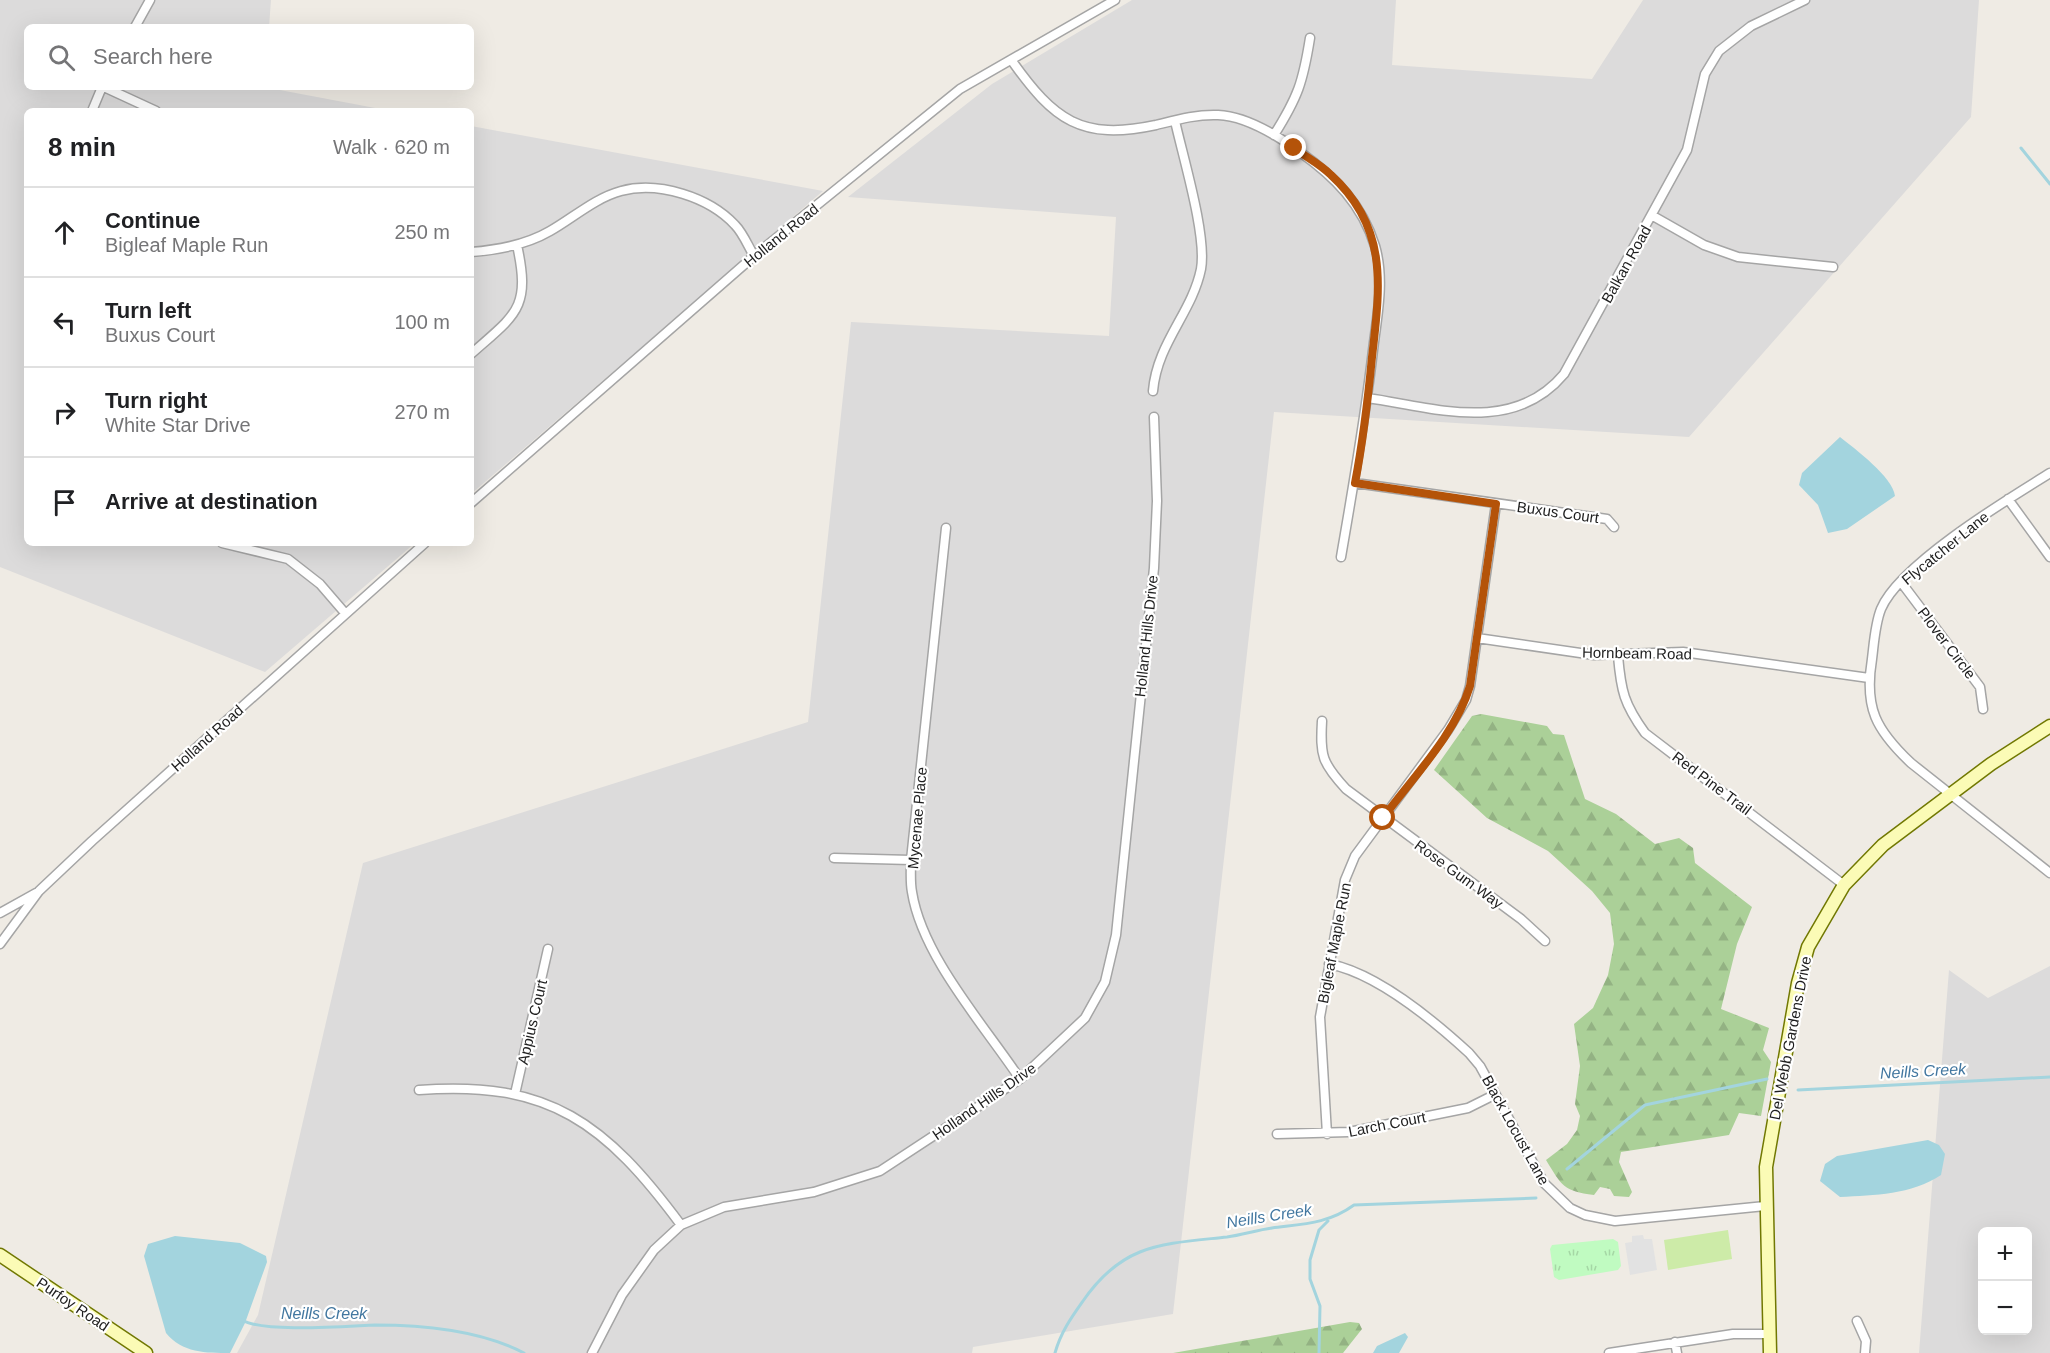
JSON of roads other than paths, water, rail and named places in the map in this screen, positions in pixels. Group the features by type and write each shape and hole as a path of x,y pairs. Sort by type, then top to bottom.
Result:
{"street":[{"path":"137,24 150,0"},
{"name":"Holland Road","path":"474,500 754,256 960,89 1115,0"},
{"name":"Balkan Road","path":"1368,398 1476,414 1501,413 1538,399 1564,374 1653,216 1687,150 1705,74 1719,51 1751,26 1805,0"},
{"path":"1274,135 1294,103 1303,81 1310,38"},
{"path":"1012,61 1044,102 1062,118 1083,127 1116,131 1220,115 1235,117 1274,135 1330,174 1348,193 1364,218 1374,245 1380,285 1368,398 1341,556"},
{"path":"93,108 102,90"},
{"path":"110,90 149,108"},
{"path":"1153,391 1155,370 1161,353 1194,288 1203,251 1175,121"},
{"path":"474,252 517,245 550,232 586,207 621,191 653,188 693,197 717,209 737,226 754,256"},
{"path":"1653,216 1704,245 1738,257 1833,267"},
{"path":"474,351 511,318 522,297 523,273 517,245"},
{"name":"Holland Hills Drive","path":"592,1353 622,1295 654,1250 681,1225 724,1207 814,1192 880,1171 1020,1079 1085,1018 1105,982 1116,935 1154,568 1157,501 1154,417"},
{"name":"Flycatcher Lane","path":"2050,473 1969,525 1889,594 1881,610 1869,678 1873,715 1880,730 1911,763 2050,873"},
{"name":"Buxus Court","path":"1355,483 1607,519 1614,527"},
{"path":"2008,499 2050,556"},
{"name":"Bigleaf Maple Run","path":"1327,1134 1319,1033 1345,880 1354,856 1460,713 1470,686 1496,504"},
{"name":"Mycenae Place","path":"946,528 911,860 911,891 918,916 941,966 1020,1079"},
{"path":"234,546 288,559 320,584 345,613"},
{"name":"Holland Road","path":"0,944 39,891 422,546"},
{"name":"Plover Circle","path":"1901,582 1980,687 1983,710"},
{"name":"Hornbeam Road","path":"1477,638 1594,655 1618,656 1644,652 1683,652 1869,678"},
{"name":"Red Pine Trail","path":"1618,656 1627,708 1645,733 1844,885"},
{"name":"Rose Gum Way","path":"1322,721 1321,751 1331,772 1346,789 1521,919 1545,941"},
{"name":"Del Webb Gardens Drive","path":"1770,1353 1765,1206 1766,1167 1798,983 1808,947 1844,885 1883,845 2031,736 2050,726"},
{"path":"834,858 911,860"},
{"path":"0,913 39,891"},
{"name":"Appius Court","path":"515,1094 548,950"},
{"name":"Black Locust Lane","path":"1329,964 1364,973 1457,1042 1480,1066 1544,1183 1558,1199 1585,1215 1616,1221 1765,1206"},
{"path":"419,1090 453,1088 515,1094 548,1105 602,1136 630,1161 681,1225"},
{"name":"Larch Court","path":"1277,1134 1327,1134 1468,1108 1494,1095"},
{"name":"Purfoy Road","path":"0,1256 146,1353"},
{"path":"1857,1321 1866,1341 1865,1353"},
{"path":"1609,1353 1733,1334 1770,1334"},
{"path":"1675,1342 1677,1353"}],"water":[{"path":"1840,437 1881,472 1888,480 1895,496 1847,529 1828,533 1818,505 1799,485 1802,473"},
{"path":"1928,1140 1939,1145 1945,1154 1941,1175 1917,1187 1892,1193 1840,1197 1820,1181 1825,1164 1837,1156"},
{"path":"175,1236 240,1243 266,1256 267,1262 245,1323 230,1353 203,1352 187,1348 172,1340 166,1333 144,1256 148,1244"},
{"path":"1405,1333 1408,1337 1399,1353 1373,1353 1377,1346"}],"waterway":[{"path":"2021,148 2050,184"},
{"name":"Neills Creek","path":"1798,1090 2050,1077"},
{"name":"Neills Creek","path":"1567,1169 1645,1105 1767,1079"},
{"name":"Neills Creek","path":"1055,1353 1067,1326 1098,1282 1129,1257 1146,1250 1163,1245 1227,1237 1325,1220 1354,1205 1536,1198"},
{"path":"1319,1353 1320,1306 1310,1279 1310,1260 1319,1230 1328,1221"},
{"name":"Neills Creek","path":"242,1320 253,1324 286,1328 375,1325 451,1330 489,1339 524,1353"}]}
